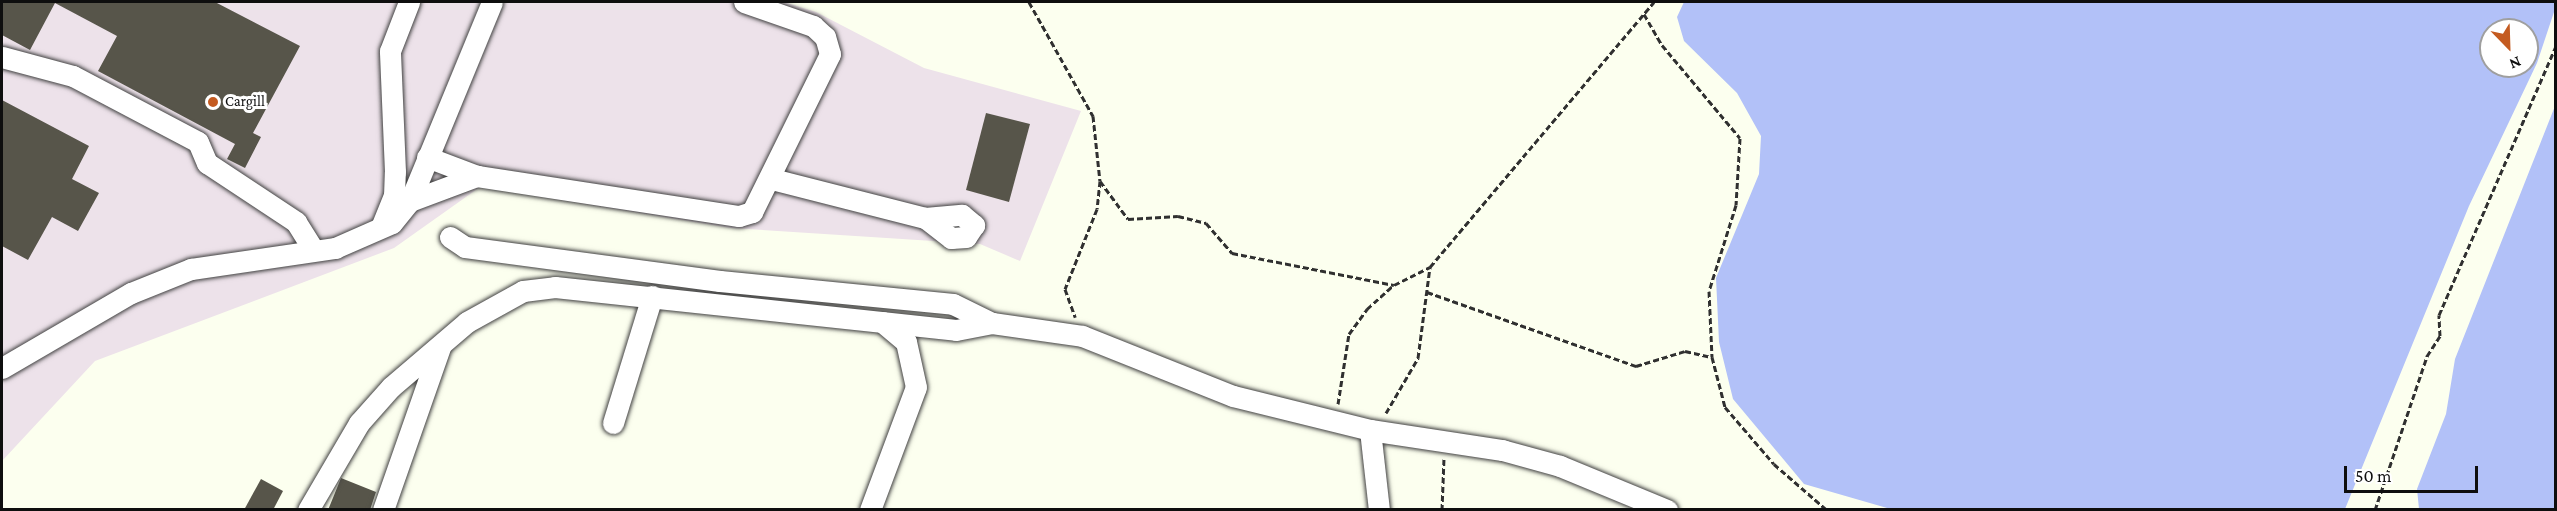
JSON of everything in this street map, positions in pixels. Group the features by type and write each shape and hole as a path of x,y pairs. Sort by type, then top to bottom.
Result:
{"lane":[{"path":"377,233 394,196 390,51 409,2"},
{"path":"410,201 492,2"},
{"path":"427,157 477,176 740,216 759,205 828,63 830,45 813,26 744,2"},
{"path":"2,57 73,76 198,142 207,163 296,222 313,249"},
{"path":"2,349 11,364 131,293 191,269 313,249 335,248 377,233 410,201 477,176"},
{"path":"772,179 925,218"},
{"path":"450,237 465,247 708,280 953,304 992,323 1082,336 1233,396 1374,431 1445,442 1560,466 1667,510"},
{"path":"308,510 359,423 391,387 495,302 522,291 555,286 956,330 992,323"},
{"path":"613,423 652,296"},
{"path":"870,510 916,387 906,342 882,322"},
{"path":"383,510 440,347"},
{"path":"1374,431 1379,510"}],"path":[{"path":"1029,2 1093,116 1100,181 1096,209 1065,289 1082,336"},
{"path":"1334,422 1349,334 1394,285 1431,267 1654,2"},
{"path":"1644,14 1662,45 1740,138 1736,205 1709,291 1712,357 1725,407 1736,424 1827,510"},
{"path":"2375,510 2427,356 2440,336 2439,315 2556,46"},
{"path":"1100,181 1128,219 1178,216 1206,223 1232,253 1394,285"},
{"path":"1374,431 1418,358 1431,267"},
{"path":"1427,292 1636,366 1685,351 1712,357"},
{"path":"1442,510 1445,442"}],"shaded area":[{"path":"2,2 784,2 816,12 924,68 1081,111 1020,261 980,244 731,228 480,187 394,248 95,361 2,461"}],"water":[{"path":"1684,2 2555,2 2556,6 2539,57 2539,18 2479,18 2479,78 2530,78 2469,206 2345,509 1894,510 1804,484 1733,399 1719,342 1716,278 1759,174 1761,136 1737,93 1684,41 1677,17"},
{"path":"2555,106 2555,509 2419,509 2417,489 2446,414 2455,359"}],"building":[{"name":"Cargill","path":"2,2 215,2 300,46 253,133 261,137 245,168 227,159 235,144 98,71 117,36 55,3 30,50 2,35"},
{"path":"2,100 89,146 72,179 99,193 78,231 52,217 28,260 2,246"},
{"path":"986,113 1030,124 1009,202 966,190"},
{"path":"341,478 376,492 370,510 328,510"},
{"path":"261,479 283,491 273,510 244,510"}],"place":[{"name":"Cargill","path":"213,102"}]}
